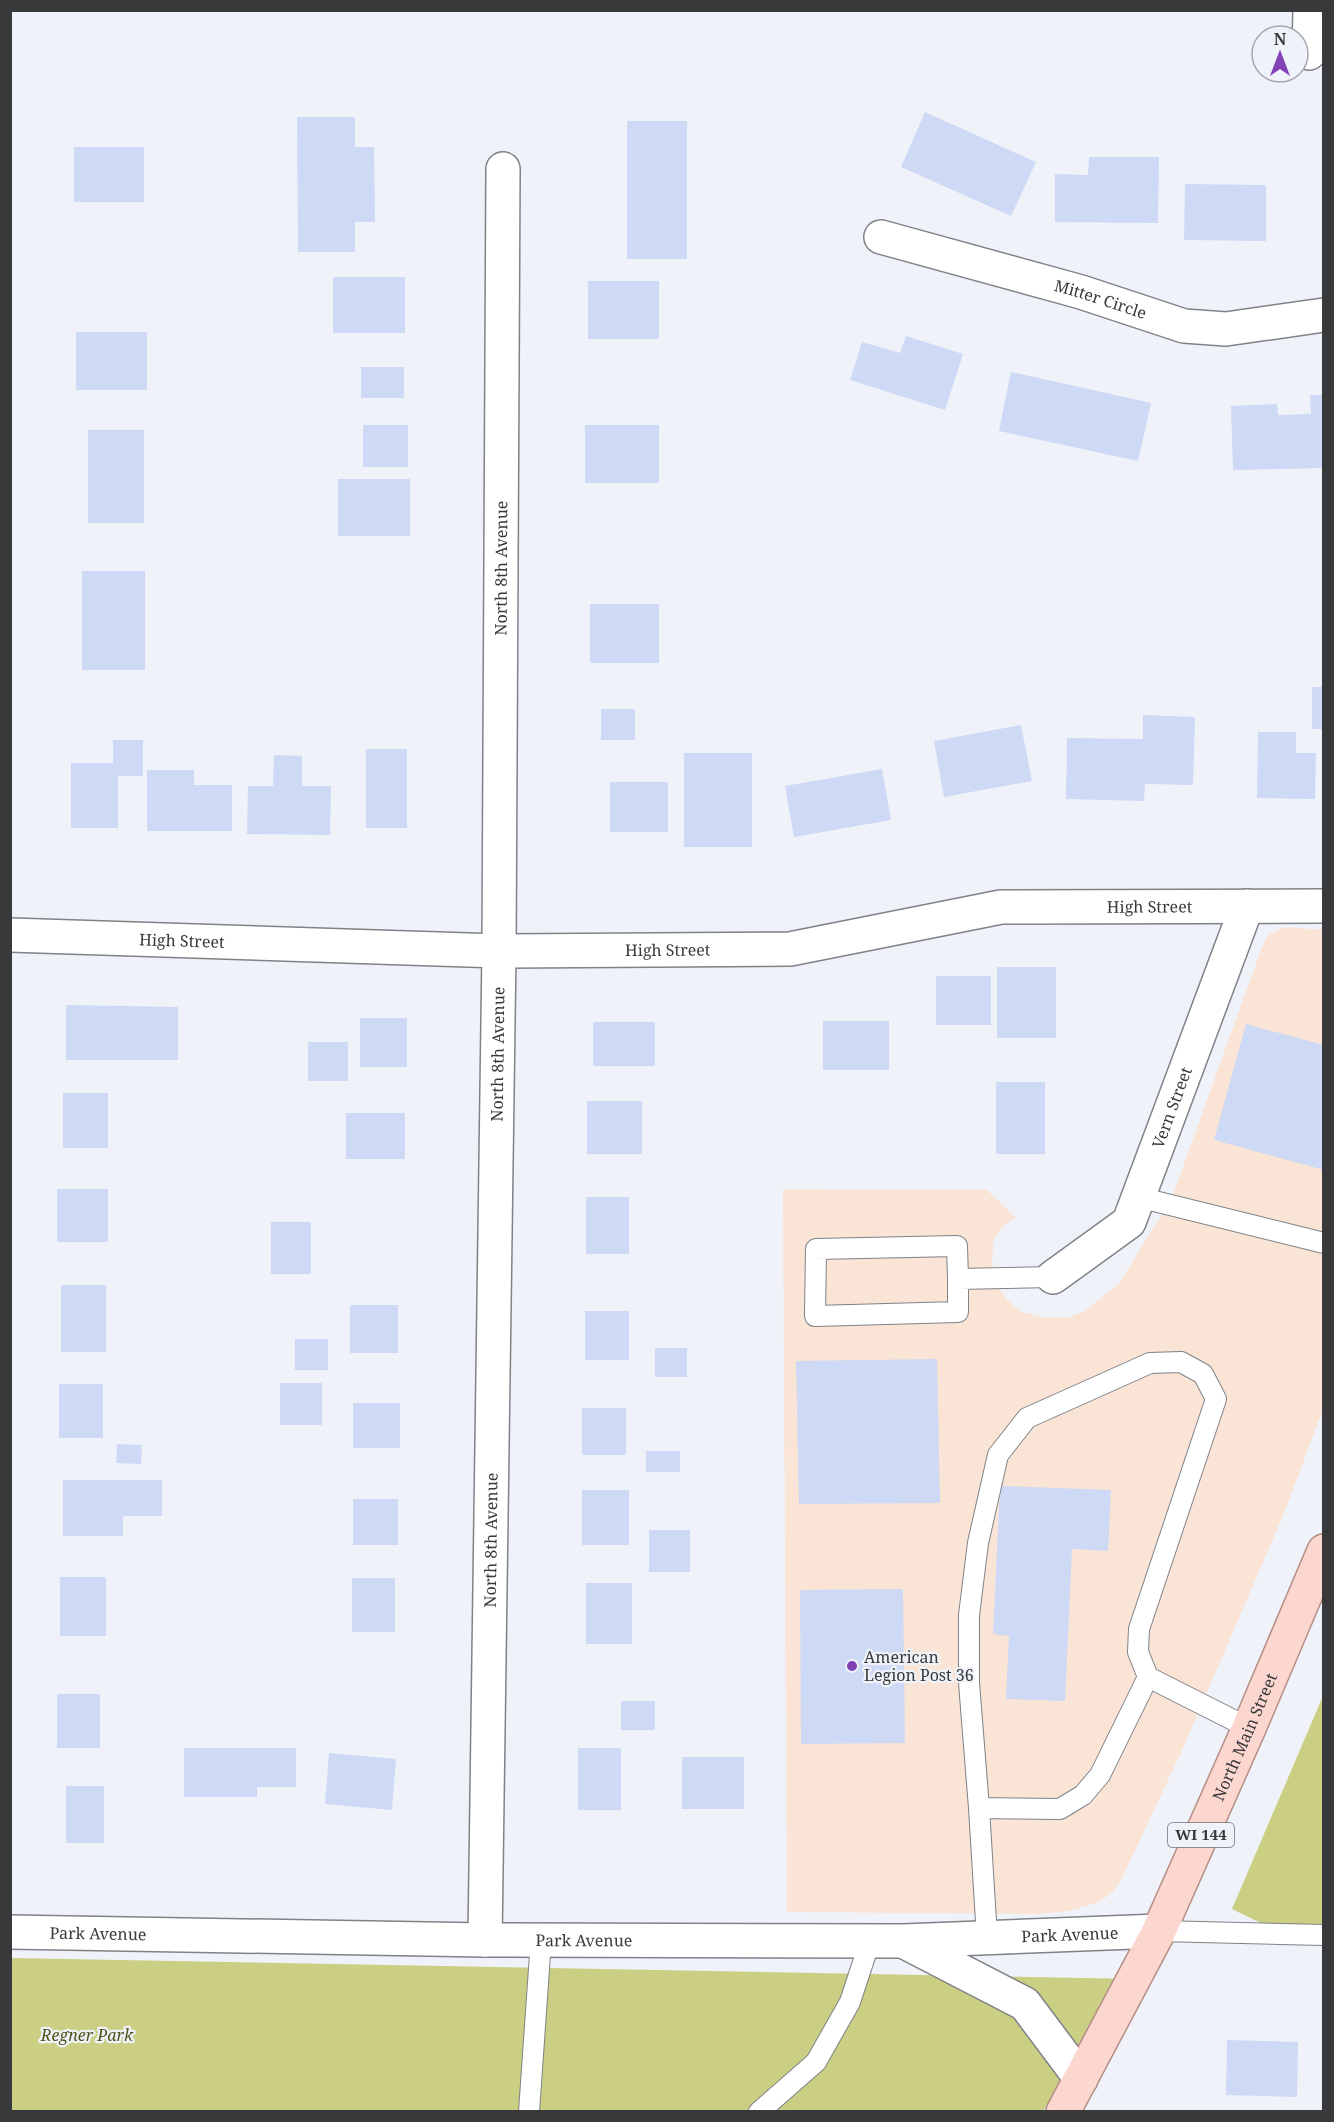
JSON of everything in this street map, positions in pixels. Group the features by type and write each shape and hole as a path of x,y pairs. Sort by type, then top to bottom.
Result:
{"main road":[{"name":"North Main Street","path":"1063,2112 1159,1931 1249,1728 1323,1551"}],"street":[{"name":"North 8th Avenue","path":"485,1940 499,951 504,169"},
{"name":"Mitter Circle","path":"881,237 1082,292 1184,326 1226,329 1323,315"},
{"name":"Vern Street","path":"1053,1276 1129,1221 1247,906"},
{"name":"High Street","path":"10,935 499,951 790,949 1001,907 1323,906"},
{"name":"Park Avenue","path":"10,1932 485,1940 903,1941 1159,1931"},
{"path":"903,1941 1025,2004 1081,2079"}],"lane":[{"path":"1138,1197 1323,1243"},
{"path":"957,1245 958,1280 958,1312 815,1316 816,1249 957,1245"},
{"path":"958,1280 1053,1276"},
{"path":"987,1938 980,1808 969,1683 969,1615 978,1543 998,1455 1027,1418 1150,1363 1181,1362 1203,1374 1216,1399 1139,1629 1138,1652 1148,1677 1249,1728"},
{"path":"980,1808 1060,1809 1083,1795 1100,1775 1148,1677"},
{"path":"1159,1931 1323,1935"},
{"path":"529,2112 541,1940"},
{"path":"759,2112 816,2061 850,2002 870,1941"}],"shaded area":[{"path":"1288,927 1323,930 1323,1409 1285,1511 1184,1746 1122,1878 1113,1892 1099,1902 1069,1911 1040,1914 787,1912 783,1189 987,1190 1015,1217 994,1239 992,1257 999,1288 1008,1301 1022,1312 1042,1317 1069,1317 1085,1311 1119,1283 1171,1200 1262,947 1268,936"}],"green space":[{"path":"1323,1696 1323,1925 1263,1924 1232,1909"},
{"name":"Regner Park","path":"11,1958 1137,1979 1043,2111 11,2112"}],"building":[{"path":"925,112 1036,162 1011,216 901,167"},
{"path":"297,117 355,117 355,147 374,147 375,222 355,222 355,252 298,252"},
{"path":"627,121 687,121 687,259 627,259"},
{"path":"74,147 144,147 144,202 74,202"},
{"path":"1089,157 1159,157 1158,223 1055,222 1055,174 1088,175"},
{"path":"1185,184 1266,185 1266,241 1184,240"},
{"path":"333,277 405,277 405,333 333,333"},
{"path":"588,281 659,281 659,339 588,339"},
{"path":"76,332 147,332 147,390 76,390"},
{"path":"906,336 963,354 945,410 850,380 862,342 900,353"},
{"path":"361,367 404,367 404,398 361,398"},
{"path":"1011,372 1151,403 1138,461 999,431"},
{"path":"1310,395 1324,395 1324,468 1233,470 1231,406 1277,404 1278,415 1311,414"},
{"path":"363,425 408,425 408,467 363,467"},
{"path":"585,425 659,425 659,483 585,483"},
{"path":"88,430 144,430 144,523 88,523"},
{"path":"338,479 410,479 410,536 338,536"},
{"path":"82,571 145,571 145,670 82,670"},
{"path":"590,604 659,604 659,663 590,663"},
{"path":"1312,687 1324,687 1324,729 1312,729"},
{"path":"601,709 635,709 635,740 601,740"},
{"path":"1143,715 1195,717 1193,785 1145,784 1144,801 1066,799 1067,738 1143,739"},
{"path":"1021,725 1032,781 944,797 934,741"},
{"path":"1258,732 1296,732 1296,753 1316,753 1315,799 1257,798"},
{"path":"113,740 143,740 143,776 118,776 118,828 71,828 71,763 113,763"},
{"path":"366,749 407,749 407,828 366,828"},
{"path":"684,753 752,753 752,847 684,847"},
{"path":"274,755 302,756 302,786 331,786 330,835 247,834 248,786 273,786"},
{"path":"882,769 891,820 794,837 785,786"},
{"path":"147,770 194,770 194,785 232,785 232,831 147,831"},
{"path":"610,782 668,782 668,832 610,832"},
{"path":"997,967 1056,967 1056,1038 997,1038"},
{"path":"936,976 991,976 991,1025 936,1025"},
{"path":"66,1005 178,1007 178,1060 66,1060"},
{"path":"360,1018 407,1018 407,1067 360,1067"},
{"path":"823,1021 889,1021 889,1070 823,1070"},
{"path":"593,1022 655,1022 655,1066 593,1066"},
{"path":"1246,1024 1324,1045 1324,1170 1214,1140"},
{"path":"308,1042 348,1042 348,1081 308,1081"},
{"path":"996,1082 1045,1082 1045,1154 996,1154"},
{"path":"63,1093 108,1093 108,1148 63,1148"},
{"path":"587,1101 642,1101 642,1154 587,1154"},
{"path":"346,1113 405,1113 405,1159 346,1159"},
{"path":"57,1189 108,1189 108,1242 57,1242"},
{"path":"586,1197 629,1197 629,1254 586,1254"},
{"path":"271,1222 311,1222 311,1274 271,1274"},
{"path":"61,1285 106,1285 106,1352 61,1352"},
{"path":"350,1305 398,1305 398,1353 350,1353"},
{"path":"585,1311 629,1311 629,1360 585,1360"},
{"path":"295,1339 328,1339 328,1370 295,1370"},
{"path":"655,1348 687,1348 687,1377 655,1377"},
{"path":"937,1359 940,1503 799,1504 796,1361"},
{"path":"280,1383 322,1383 322,1425 280,1425"},
{"path":"59,1384 103,1384 103,1438 59,1438"},
{"path":"353,1403 400,1403 400,1448 353,1448"},
{"path":"582,1408 626,1408 626,1455 582,1455"},
{"path":"117,1444 142,1445 141,1464 116,1463"},
{"path":"646,1451 680,1451 680,1472 646,1472"},
{"path":"63,1480 162,1480 162,1516 123,1516 123,1536 63,1536"},
{"path":"1000,1486 1111,1490 1108,1551 1072,1549 1065,1701 1006,1699 1009,1636 993,1634"},
{"path":"582,1490 629,1490 629,1545 582,1545"},
{"path":"353,1499 398,1499 398,1545 353,1545"},
{"path":"649,1530 690,1530 690,1572 649,1572"},
{"path":"60,1577 106,1577 106,1636 60,1636"},
{"path":"352,1578 395,1578 395,1632 352,1632"},
{"path":"586,1583 632,1583 632,1644 586,1644"},
{"name":"American Legion Post 36","path":"903,1589 905,1743 801,1744 800,1590"},
{"path":"57,1694 100,1694 100,1748 57,1748"},
{"path":"621,1701 655,1701 655,1730 621,1730"},
{"path":"184,1748 296,1748 296,1787 257,1787 257,1797 184,1797"},
{"path":"578,1748 621,1748 621,1810 578,1810"},
{"path":"329,1753 396,1759 392,1810 325,1804"},
{"path":"682,1757 744,1757 744,1809 682,1809"},
{"path":"66,1786 104,1786 104,1843 66,1843"},
{"path":"1227,2040 1298,2042 1297,2097 1226,2095"}],"place":[{"name":"American Legion Post 36","path":"852,1666"}]}
